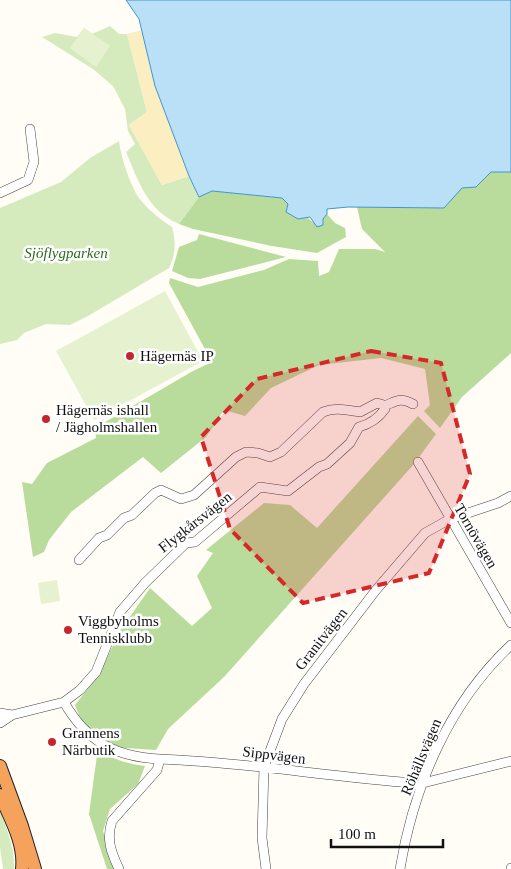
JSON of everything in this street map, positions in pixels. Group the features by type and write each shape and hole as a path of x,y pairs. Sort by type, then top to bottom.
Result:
{"highway":[{"path":"0,766 22,826 35,869"},
{"path":"0,795 17,836 22,854 22,869"}],"street":[{"path":"0,193 28,180 34,162 30,129"},
{"path":"384,406 395,400 405,400 413,404"},
{"name":"Flygkårsvägen","path":"0,713 12,714 64,702 80,690 96,672 120,612 145,583 186,542 195,542 260,487 288,492 350,444 359,427 369,424 376,419 385,409 384,406 377,403 360,412 331,409 323,412 281,452 270,457 246,452 236,457 194,495 181,499 161,490 155,493 132,515 124,518 107,535 99,538 79,560"},
{"name":"Tornövägen","path":"418,462 511,623"},
{"name":"Granitvägen","path":"266,869 262,838 264,767 282,719 304,684 411,548 425,533 450,519 498,503 511,496"},
{"name":"Röhällsvägen","path":"400,869 413,814 442,736 454,715 493,661 511,645"},
{"name":"Sippvägen","path":"64,702 81,727 95,740 122,754 143,758 219,762 346,778 423,783 511,761"},
{"name":"Flygkårsvägen","path":"0,723 12,714"},
{"path":"119,869 109,842 112,820 157,770 160,759"}],"highlighted area":[{"path":"371,351 441,363 470,474 429,573 303,603 230,529 201,437 257,379"}],"green space":[{"path":"110,26 119,34 127,34 147,112 129,125 162,185 189,176 199,197 179,224 159,211 145,194 140,184 126,152 135,144 128,131 125,109 113,86 93,69 42,37 55,33 77,37 84,28 92,34"},
{"path":"84,28 110,46 96,67 70,48"},
{"name":"Sjöflygparken","path":"119,141 126,171 139,198 154,214 172,227 175,248 169,268 70,325 46,324 24,333 17,340 0,344 0,208 61,182 90,158"},
{"path":"491,172 511,172 511,353 462,397 440,428 424,411 430,405 425,369 381,358 319,365 271,388 245,416 224,410 206,437 161,473 143,457 71,512 49,540 44,552 33,557 22,482 32,484 47,463 96,438 95,428 212,362 169,283 170,278 198,287 264,270 289,259 318,261 319,276 329,272 339,249 375,249 385,252 362,229 357,207 444,208 462,187 476,187"},
{"path":"212,191 282,198 313,222 323,219 327,214 335,223 345,228 346,237 317,253 272,246 193,229 179,224 199,197"},
{"path":"199,234 286,257 200,279 188,278 172,271 179,247 197,240"},
{"name":"Hägernäs IP","path":"165,291 203,361 94,420 56,351"},
{"path":"418,416 436,434 414,464 224,677 168,729 156,750 110,747 83,725 75,705 98,676 120,631 150,588 192,626 212,608 197,576 213,553 206,550 264,503 290,505 317,528"},
{"path":"57,580 60,601 41,604 38,583"},
{"path":"95,749 119,760 145,766 138,784 110,809 103,831 116,869 107,869 89,814 97,755 93,751"},
{"path":"0,811 12,847 14,869 3,869 0,847"}],"sand":[{"path":"142,30 155,86 189,176 162,185 129,125 147,112 127,34"}],"water":[{"path":"126,0 511,0 511,172 491,172 476,187 462,188 444,208 348,207 327,209 323,225 317,227 310,217 298,219 286,212 288,204 282,198 212,191 199,197 189,176 155,86 139,19"}],"place":[{"name":"Hägernäs IP","path":"130,356"},
{"name":"Hägernäs ishall / Jägholmshallen","path":"46,419"},
{"name":"Viggbyholms Tennisklubb","path":"68,630"},
{"name":"Grannens Närbutik","path":"52,742"}]}
